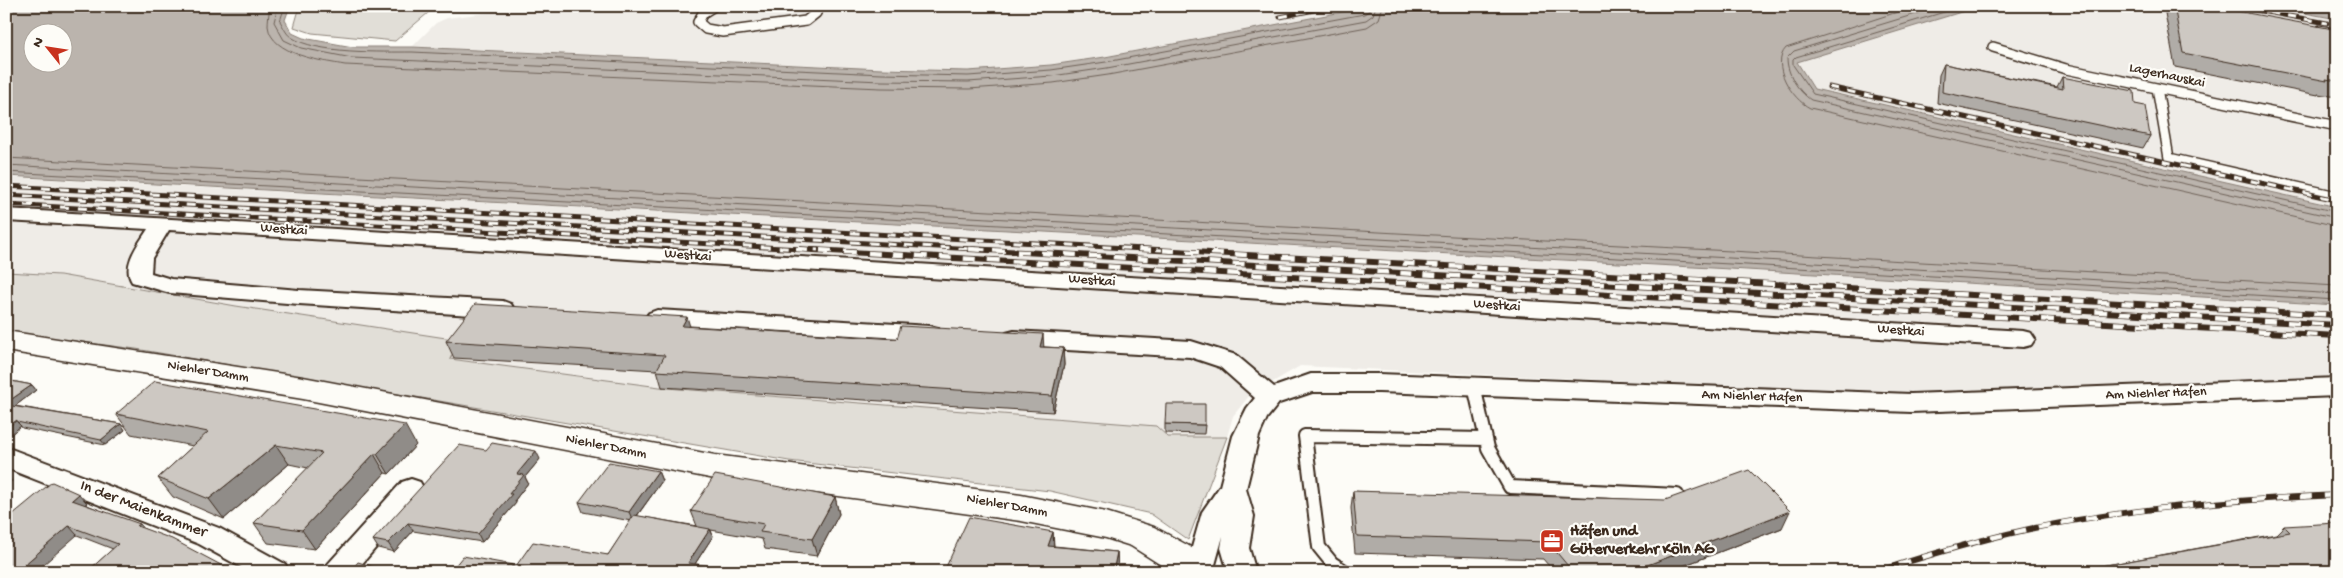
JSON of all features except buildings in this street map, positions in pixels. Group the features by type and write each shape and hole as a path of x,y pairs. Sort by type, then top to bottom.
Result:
{"street":[{"name":"Westkai","path":"6,215 162,223 2023,339"},
{"path":"162,223 141,258 140,277 170,286 299,297 527,311"},
{"path":"636,317 954,336"},
{"path":"993,338 1191,349 1228,361 1270,397 1256,414 1246,436 1233,489 1216,512 1198,572"},
{"name":"Niehler Damm","path":"6,341 303,388 715,467 947,496 1021,508 1106,525 1142,536 1177,556 1198,572"},
{"name":"Am Niehler Hafen","path":"1270,397 1311,383 1474,386 1911,403 2337,387"},
{"name":"In der Maienkammer","path":"6,458 209,536 275,572"},
{"path":"338,572 411,488"},
{"path":"1233,489 1240,516 1236,548 1242,572"}],"lane":[{"path":"714,6 703,13 698,22 701,28 711,32 806,21 816,13 819,6"},
{"name":"Lagerhauskai","path":"1993,47 2066,69 2337,126"},
{"path":"2157,88 2168,158 2337,196"},
{"path":"1474,386 1488,448 1510,487 1677,494"},
{"path":"1346,572 1332,563 1319,547 1305,436 1486,440"}],"shaded area":[{"path":"300,6 446,6 435,7 395,41 312,33 294,27"},
{"path":"539,6 1374,6 1105,57 1051,65 968,71 882,69 412,47 436,23 447,18"},
{"path":"1981,6 2267,6 2337,19 2337,207 1814,89 1797,62"},
{"path":"6,177 1730,269 2337,305 2337,376 1908,394 1300,366 1249,396 1233,416 1227,437 1168,437 667,388 450,359 459,341 236,306 60,275 6,272"},
{"path":"6,272 60,275 236,306 459,340 450,359 667,388 1156,426 1168,437 1227,437 1188,540 1151,514 1050,491 789,461 136,349 6,332"}],"water":[{"path":"6,6 290,6 285,20 292,33 303,38 353,47 412,47 882,69 968,71 1051,65 1105,57 1374,6 1981,6 1797,62 1814,89 2337,207 2337,305 1730,269 6,176"},
{"path":"2267,6 2337,6 2337,19"}],"railway":[{"path":"1272,8 1280,6"},
{"path":"1280,17 1333,6"},
{"path":"2234,6 2327,23"},
{"path":"2319,27 2337,30"},
{"path":"1829,87 2337,200"},
{"path":"6,186 1162,250"},
{"path":"6,195 992,250"},
{"path":"6,204 818,250"},
{"path":"796,249 2337,336"},
{"path":"969,249 2337,325"},
{"path":"1139,249 2337,315"},
{"path":"1876,572 1988,539 2064,522 2180,506 2258,499 2337,495"}],"place":[{"name":"Häfen und Güterverkehr Köln AG","path":"1552,541"}]}
